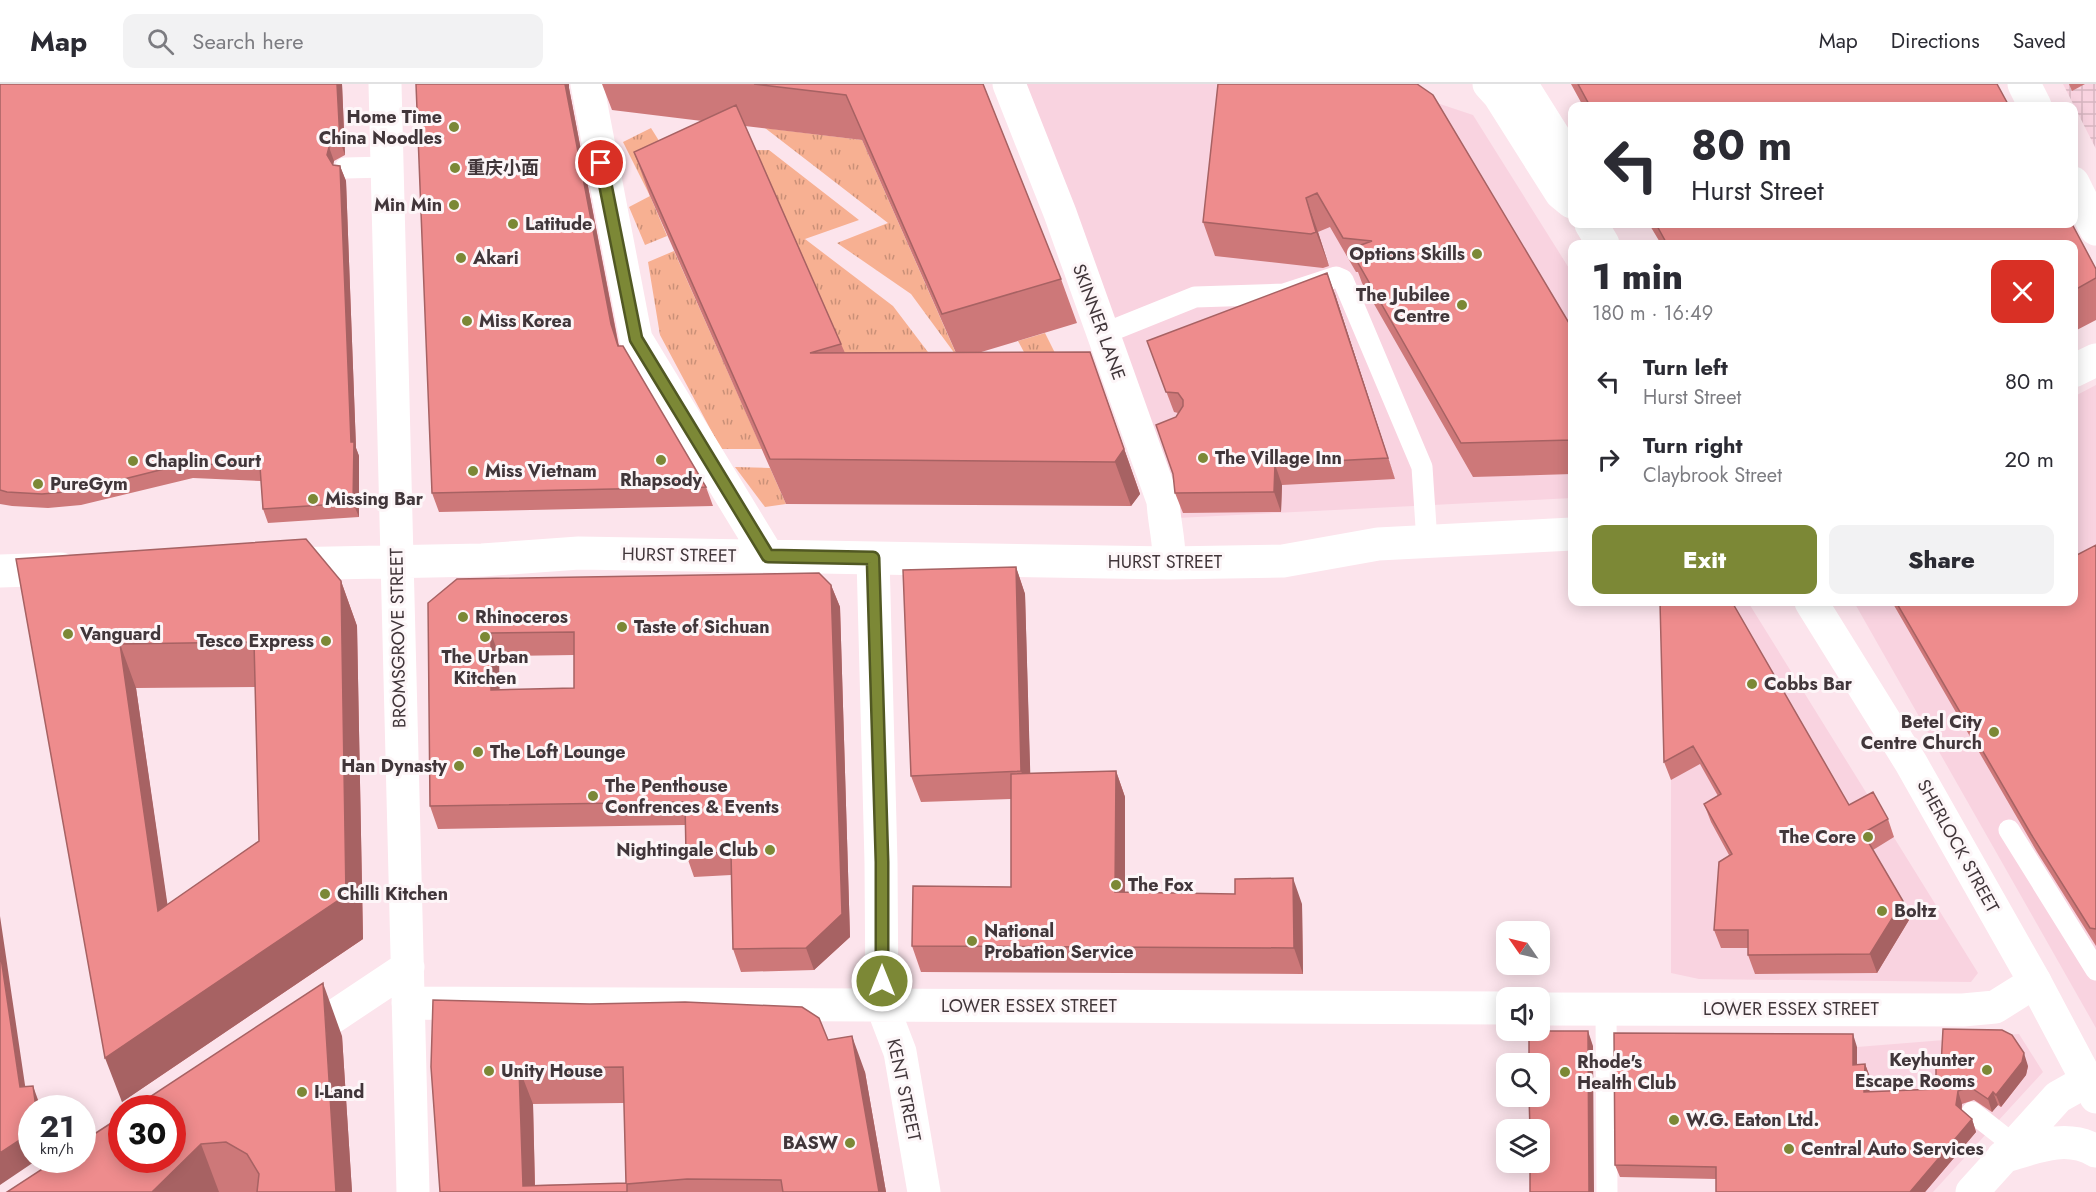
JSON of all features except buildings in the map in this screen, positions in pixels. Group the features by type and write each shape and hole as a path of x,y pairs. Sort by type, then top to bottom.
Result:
{"street":[{"name":"BROMSGROVE STREET","path":"385,84 413,1192"},
{"path":"587,84 636,339 768,556"},
{"name":"SKINNER LANE","path":"1009,84 1060,213 1103,334 1150,435 1163,501 1164,528 1170,541 1169,563"},
{"path":"1489,84 1499,95 1561,193 1568,199"},
{"path":"1521,84 1568,159"},
{"path":"2024,84 2033,102"},
{"path":"2078,193 2096,229"},
{"path":"2078,369 2096,360"},
{"name":"HURST STREET","path":"257,564 482,560 579,553 1169,563 1283,561 1378,543 1568,534"},
{"name":"KENT STREET","path":"873,558 882,862 882,1005 900,1052 924,1192"},
{"path":"0,571 93,569"},
{"name":"SHERLOCK STREET","path":"1813,606 1911,763 2093,1084"},
{"path":"271,1059 408,967"},
{"name":"LOWER ESSEX STREET","path":"1550,1009 1963,1010 1995,1007 2035,982"},
{"name":"LOWER ESSEX STREET","path":"408,1003 1496,1008"},
{"path":"1972,1192 2058,1097 2093,1084"},
{"path":"2008,1151 2068,1142 2096,1151"}],"lane":[{"path":"345,168 387,167"},
{"path":"1103,334 1195,297 1284,294 1336,276 1342,280 1422,466 1427,542"},
{"path":"2009,830 2096,970"},
{"path":"1606,1009 1607,1192"},
{"path":"1972,1112 2008,1151"}],"shaded area":[{"path":"1023,84 1308,84 1392,94 1440,104 1473,115 1568,267 1568,498 1177,518"},
{"path":"2063,84 2096,84 2096,149 2078,114 2078,102 2072,102"},
{"path":"2096,385 2096,1028 1856,606 2078,606 2078,394"},
{"path":"1666,606 1750,606 1978,973 1971,982 1699,979 1671,973 1671,780"},
{"path":"2019,1034 2043,1072 1933,1192 1858,1192 1857,1047"}],"green space":[{"path":"651,128 666,152 769,150 859,220 805,239 893,306 959,393 862,398 650,196 623,142"},
{"path":"765,128 862,140 958,358 911,294 837,243 888,223"},
{"path":"650,196 667,236 645,245 629,207"},
{"path":"674,251 762,449 721,449 660,335 648,262"},
{"path":"1045,333 1061,365 1037,376 1018,341"},
{"path":"735,467 770,468 786,504 765,507"}],"place":[{"name":"Home Time China Noodles","path":"454,127"},
{"name":"重庆小面","path":"455,168"},
{"name":"Min Min","path":"454,205"},
{"name":"Latitude","path":"513,224"},
{"name":"Options Skills","path":"1477,254"},
{"name":"Akari","path":"461,258"},
{"name":"The Jubilee Centre","path":"1462,305"},
{"name":"Miss Korea","path":"467,321"},
{"name":"The Village Inn","path":"1203,458"},
{"name":"Rhapsody","path":"661,460"},
{"name":"Chaplin Court","path":"133,461"},
{"name":"Miss Vietnam","path":"473,471"},
{"name":"PureGym","path":"38,484"},
{"name":"Missing Bar","path":"313,499"},
{"name":"Rhinoceros","path":"463,617"},
{"name":"Taste of Sichuan","path":"622,627"},
{"name":"Vanguard","path":"68,634"},
{"name":"The Urban Kitchen","path":"485,637"},
{"name":"Tesco Express","path":"326,641"},
{"name":"Cobbs Bar","path":"1752,684"},
{"name":"Betel City Centre Church","path":"1994,732"},
{"name":"The Loft Lounge","path":"478,752"},
{"name":"Han Dynasty","path":"459,766"},
{"name":"The Penthouse Confrences & Events","path":"593,796"},
{"name":"The Core","path":"1868,837"},
{"name":"Nightingale Club","path":"770,850"},
{"name":"The Fox","path":"1116,885"},
{"name":"Chilli Kitchen","path":"325,894"},
{"name":"Boltz","path":"1882,911"},
{"name":"National Probation Service","path":"972,941"},
{"name":"Keyhunter Escape Rooms","path":"1987,1070"},
{"name":"Unity House","path":"489,1071"},
{"name":"Rhode's Health Club","path":"1565,1072"},
{"name":"I-Land","path":"302,1092"},
{"name":"W.G. Eaton Ltd.","path":"1674,1120"},
{"name":"BASW","path":"850,1143"},
{"name":"Central Auto Services","path":"1789,1149"}],"route":[{"path":"601,163 636,339 768,556 873,558 882,862 882,981"}]}
